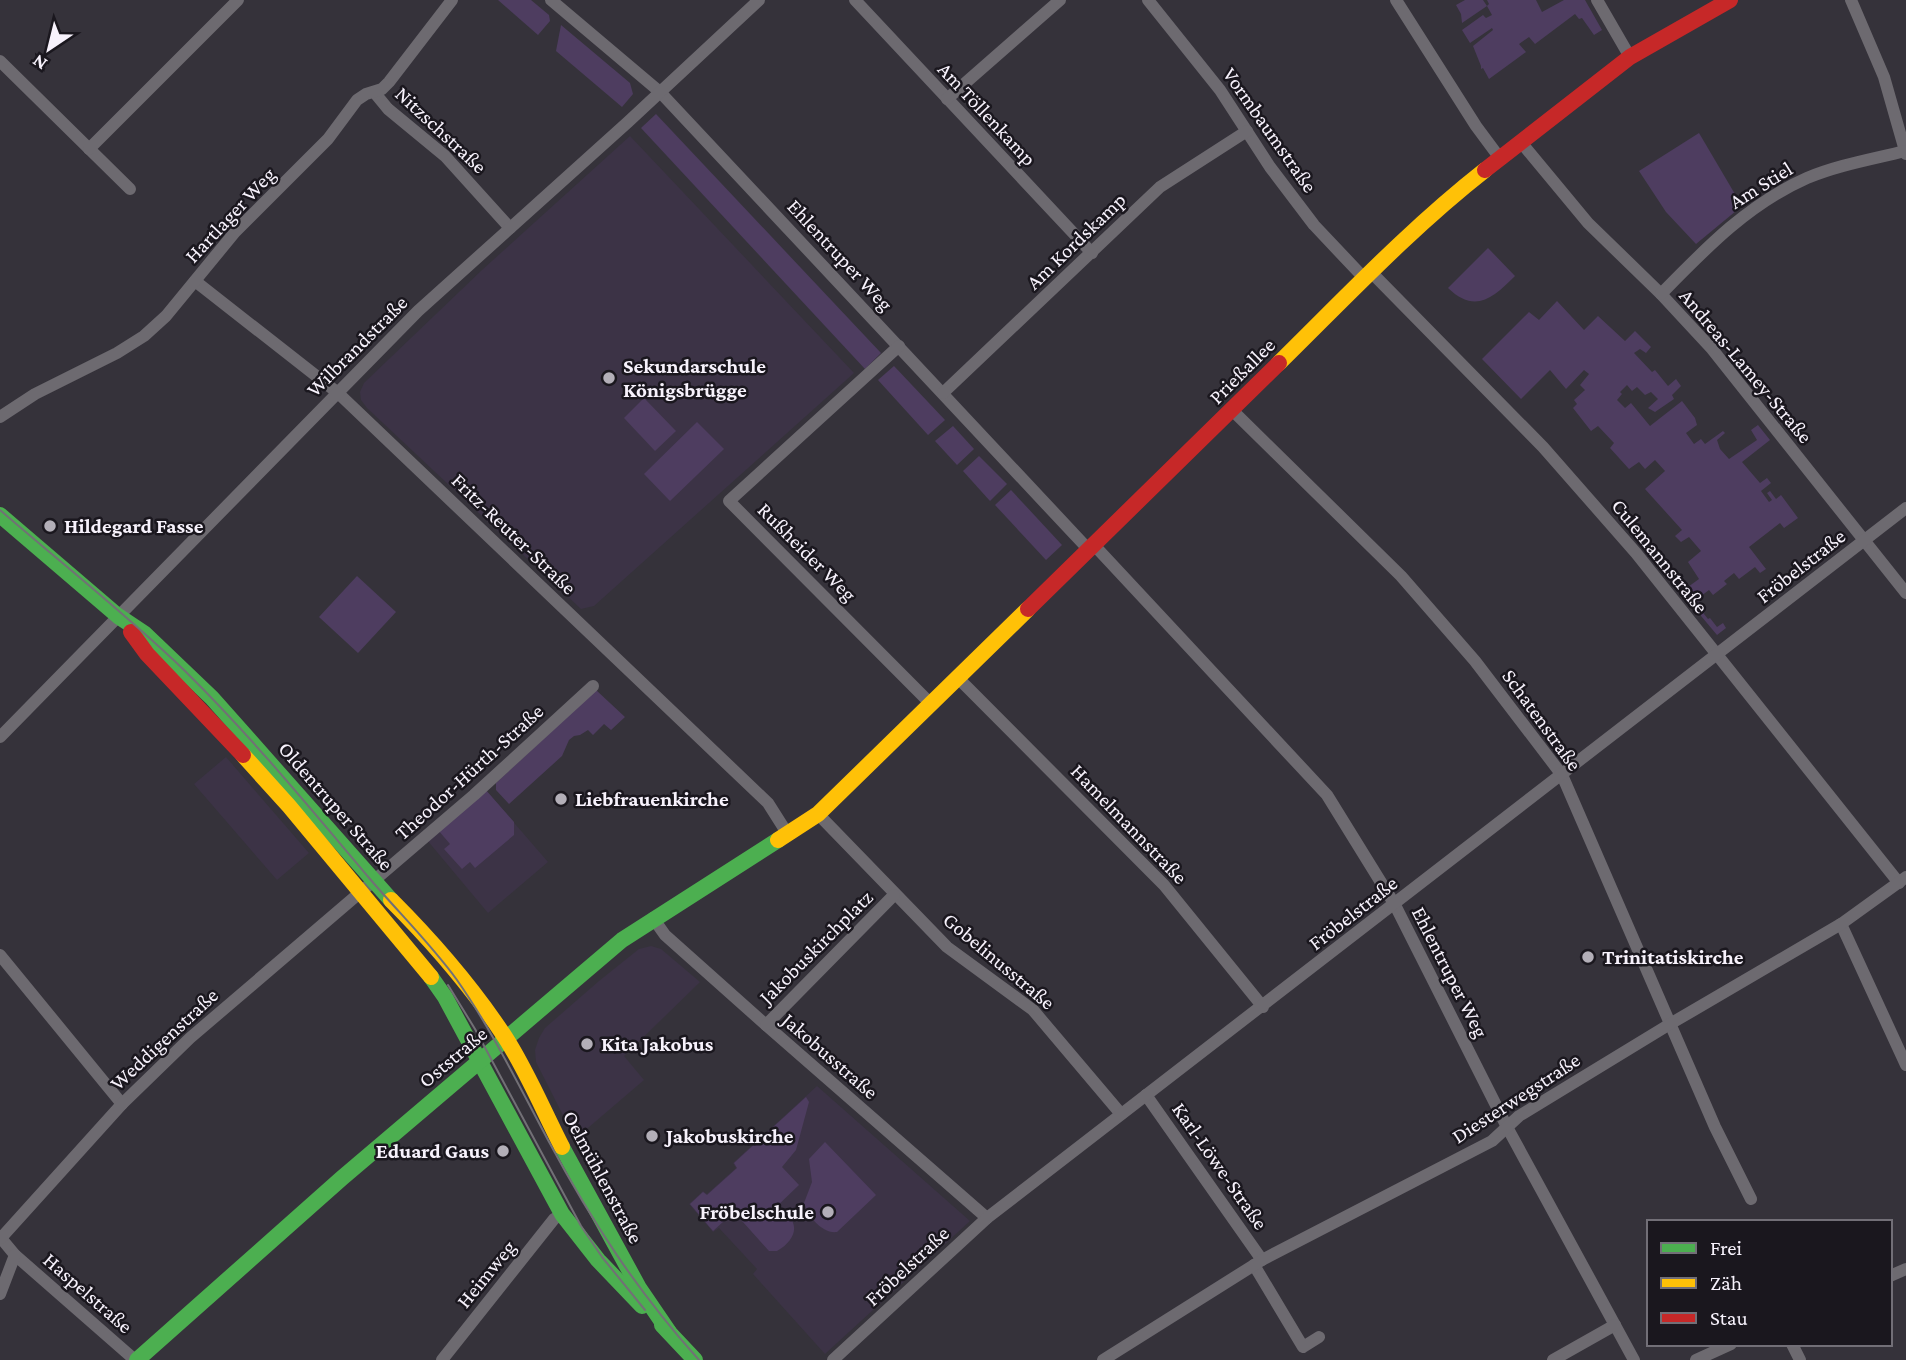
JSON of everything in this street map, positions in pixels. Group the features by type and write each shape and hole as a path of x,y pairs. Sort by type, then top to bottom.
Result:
{"street":[{"path":"89,149 238,0"},
{"name":"Hartlager Weg","path":"0,417 35,394 117,353 144,336 166,316 235,233 328,139 357,100 389,82 452,0"},
{"name":"Ehlentruper Weg","path":"551,0 660,92 1327,795 1395,905 1507,1127 1634,1360"},
{"name":"Wilbrandstraße","path":"0,737 418,311 759,0"},
{"name":"Am Töllenkamp","path":"855,0 1091,254"},
{"path":"947,99 1060,0"},
{"name":"Vormbaumstraße","path":"1148,0 1220,90 1270,167 1314,225 1368,275"},
{"path":"1396,0 1499,158"},
{"path":"1597,0 1630,57"},
{"name":"Prießallee","path":"818,814 1420,225 1520,141 1630,57 1730,0"},
{"path":"1851,0 1884,77 1905,153"},
{"path":"0,61 130,189"},
{"name":"Nitzschstraße","path":"374,92 388,109 445,156 510,228"},
{"name":"Am Kordskamp","path":"943,393 1160,187 1247,131"},
{"name":"Andreas-Lamey-Straße","path":"1520,141 1588,223 1661,294 1712,349 1906,593"},
{"name":"Am Stiel","path":"1661,294 1718,236 1773,196 1807,178 1830,170 1905,153"},
{"name":"Culemannstraße","path":"1368,275 1542,447 1636,553 1717,656 1902,880"},
{"name":"Fritz-Reuter-Straße","path":"195,281 338,393 768,803 788,833"},
{"name":"Rußheider Weg","path":"899,346 729,501 930,703"},
{"name":"Schatenstraße","path":"1233,410 1401,576 1475,661 1562,775 1715,1127 1751,1199"},
{"name":"Fröbelstraße","path":"833,1360 987,1218 1906,508"},
{"name":"Oldentruper Straße","path":"0,515 118,616 147,654 250,763 368,886 446,958 506,1039"},
{"name":"Hamelmannstraße","path":"957,677 1164,884 1263,1007"},
{"name":"Theodor-Hürth-Straße","path":"368,886 486,785 593,686"},
{"name":"Oststraße","path":"136,1360 342,1178 622,940 818,814"},
{"name":"Gobelinusstraße","path":"818,814 947,947 1034,1010 1121,1114"},
{"name":"Diesterwegstraße","path":"1103,1360 1258,1262 1492,1141 1519,1116 1841,925 1902,880"},
{"name":"Oldentruper Straße","path":"368,886 435,981 479,1061"},
{"name":"Weddigenstraße","path":"0,1237 122,1104 230,1002 368,886"},
{"name":"Jakobuskirchplatz","path":"766,1025 894,895"},
{"name":"Jakobusstraße","path":"653,918 665,935 987,1218"},
{"path":"1841,925 1906,1065"},
{"path":"0,956 122,1104"},
{"name":"Oelmühlenstraße","path":"506,1039 603,1224 639,1288 669,1332"},
{"name":"Oelmühlenstraße","path":"479,1061 562,1214 598,1260 695,1360"},
{"name":"Karl-Löwe-Straße","path":"1146,1095 1258,1262 1303,1347 1319,1337"},
{"name":"Heimweg","path":"442,1360 554,1219 562,1214"},
{"name":"Haspelstraße","path":"0,1237 15,1255 136,1360"},
{"name":"Haspelstraße","path":"0,1294 15,1255"},
{"path":"1553,1360 1615,1325"},
{"path":"1696,1360 1727,1346"}],"shaded area":[{"path":"498,0 531,0 549,15 550,21 538,35"},
{"path":"1465,0 1483,0 1487,6 1462,23 1456,5"},
{"path":"1487,0 1536,0 1542,12 1564,0 1585,0 1602,30 1594,35 1582,18 1579,19 1575,14 1535,44 1529,37 1519,44 1526,52 1489,79 1483,68 1481,69 1473,46 1493,30 1492,28 1470,43 1462,30 1483,15 1486,18 1492,15"},
{"path":"561,25 630,83 633,94 622,107 556,51"},
{"path":"656,114 881,353 865,369 641,128"},
{"path":"1699,133 1742,206 1696,244 1666,212 1639,171"},
{"name":"Sekundarschule Königsbrügge","path":"630,136 854,373 594,606 581,609 367,408 361,400 360,392 364,383 482,270"},
{"path":"1488,248 1515,276 1499,291 1483,300 1467,300 1458,296 1448,288"},
{"path":"1557,301 1584,330 1598,316 1625,341 1635,331 1651,347 1646,353 1640,349 1634,353 1652,372 1655,370 1668,386 1676,379 1681,386 1672,395 1674,399 1655,412 1648,408 1658,399 1651,392 1645,395 1637,387 1632,391 1627,385 1620,392 1622,394 1617,400 1625,408 1631,403 1650,426 1682,401 1697,425 1686,433 1694,444 1701,439 1705,444 1723,431 1725,433 1717,440 1720,449 1729,459 1757,440 1751,430 1758,425 1770,440 1742,462 1760,483 1767,478 1771,483 1761,491 1769,502 1772,500 1767,493 1770,491 1776,499 1781,495 1798,518 1784,528 1780,523 1749,547 1766,569 1760,573 1755,567 1739,579 1734,573 1724,581 1727,584 1713,595 1709,590 1697,599 1708,619 1717,627 1723,623 1726,628 1717,635 1681,592 1699,579 1688,562 1701,551 1689,537 1681,542 1675,536 1682,530 1645,489 1665,471 1655,460 1645,469 1639,462 1629,469 1610,448 1614,443 1598,426 1591,431 1573,408 1577,404 1574,400 1585,390 1580,385 1589,374 1584,370 1566,389 1550,370 1521,399 1482,359 1529,312 1539,320"},
{"path":"894,366 945,420 928,435 878,380"},
{"path":"644,398 676,431 655,451 624,418"},
{"path":"697,422 724,449 670,501 644,474"},
{"path":"953,426 974,449 957,465 935,441"},
{"path":"979,456 1007,484 990,501 963,471"},
{"path":"1011,490 1062,545 1046,560 995,505"},
{"path":"357,576 396,612 358,653 319,617"},
{"path":"596,690 625,717 611,730 604,724 593,735 588,730 574,736 569,740 562,756 509,804 496,790 496,783"},
{"path":"226,757 309,853 277,880 194,784"},
{"path":"485,789 548,862 488,913 427,840"},
{"path":"485,789 514,822 514,835 475,868 470,862 462,869 444,849 450,844 438,830"},
{"name":"Kita Jakobus","path":"651,946 661,949 700,982 624,1056 644,1080 575,1139 536,1062 535,1050 539,1038 545,1028 599,981 639,949"},
{"name":"Fröbelschule","path":"817,1086 970,1221 825,1354 753,1274 757,1269 719,1228 713,1232 689,1204 703,1191 707,1194 736,1168 733,1163"},
{"path":"806,1097 809,1102 796,1150 782,1167 799,1185 773,1210 789,1217 793,1222 790,1240 777,1251 769,1251 734,1212 713,1231 690,1204 703,1192 707,1195 737,1168 734,1163"},
{"path":"825,1142 876,1195 837,1232 826,1230 816,1223 804,1203 812,1182 809,1159"}],"tram line":[{"path":"0,510 140,629 185,671 280,773 437,954 482,1018 599,1227 655,1308 699,1360"},
{"path":"448,985 475,1029 581,1226 645,1310"}],"traffic: fast":[{"path":"0,515 118,616 145,634 212,698 391,900"},
{"path":"137,1360 342,1178 622,940 778,840"},
{"path":"431,977 445,997 562,1214 598,1260 642,1306"},
{"path":"562,1147 639,1288 669,1332"},
{"path":"662,1325 695,1360"}],"traffic: slow":[{"path":"1279,363 1405,239 1485,170"},
{"path":"778,840 818,814 1028,609"},
{"path":"243,755 289,806 431,977"},
{"path":"391,900 422,932 492,1018 521,1063 562,1147"}],"traffic: jam":[{"path":"1485,170 1630,57 1730,0"},
{"path":"1028,609 1279,363"},
{"path":"131,632 147,654 243,755"}],"place":[{"name":"Sekundarschule Königsbrügge","path":"609,378"},
{"name":"Hildegard Fasse","path":"50,526"},
{"name":"Liebfrauenkirche","path":"561,799"},
{"name":"Trinitatiskirche","path":"1588,957"},
{"name":"Kita Jakobus","path":"587,1044"},
{"name":"Jakobuskirche","path":"652,1136"},
{"name":"Eduard Gaus","path":"503,1151"},
{"name":"Fröbelschule","path":"828,1212"}]}
